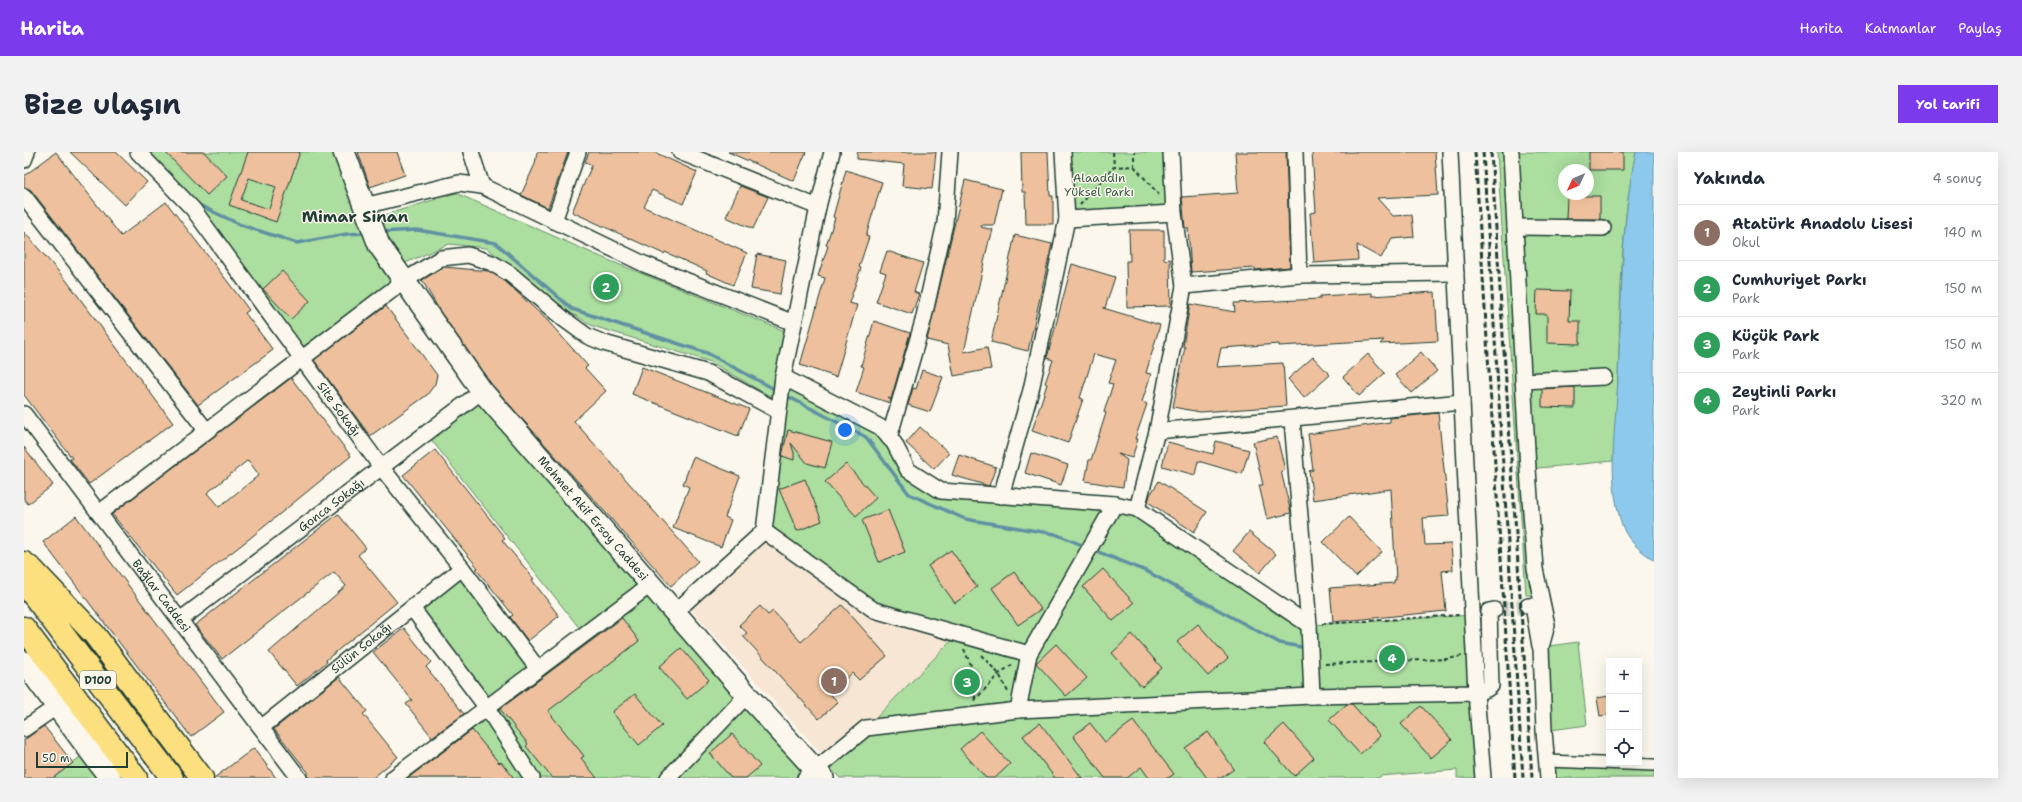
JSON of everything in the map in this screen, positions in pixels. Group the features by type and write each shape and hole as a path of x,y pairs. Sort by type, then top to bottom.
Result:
{"highway":[{"path":"24,563 33,570 94,634 202,778"},
{"name":"D100","path":"24,583 172,778"},
{"name":"D100","path":"24,628 136,778"},
{"path":"46,657 125,778"}],"main road":[{"name":"Mehmet Akif Ersoy Caddesi","path":"344,152 371,226 380,245 482,391 747,695 814,775"},
{"path":"24,662 110,778"}],"street":[{"path":"24,160 27,152"},
{"name":"Site Sokağı","path":"138,152 193,209 303,357 381,467 462,568 538,669"},
{"path":"471,152 482,186"},
{"path":"554,222 578,152"},
{"path":"680,152 818,207"},
{"path":"674,612 764,531 783,378 818,207 832,152"},
{"path":"889,438 923,321 943,230 950,152"},
{"path":"1001,496 1031,390 1067,219 1063,152"},
{"path":"1137,509 1157,431 1184,286 1174,213 1171,152"},
{"path":"1295,152 1300,275"},
{"path":"1450,152 1476,692 1483,778"},
{"path":"1510,152 1535,569 1547,625 1541,647"},
{"path":"364,206 459,183 482,186 554,222 644,264 794,323"},
{"path":"24,196 206,430"},
{"path":"1067,219 1174,213"},
{"path":"1515,227 1603,228"},
{"path":"99,513 206,430 404,281 441,258 468,255 492,263 510,274 565,320 587,336 604,343 708,373 778,411"},
{"path":"1184,286 1300,275 1456,272"},
{"path":"1523,381 1604,377"},
{"path":"783,378 880,427 889,438 908,470 941,491 1114,504 1137,509 1309,625"},
{"name":"Gonca Sokağı","path":"180,620 482,391"},
{"path":"1157,431 1292,420 1462,402"},
{"name":"Bağlar Caddesi","path":"24,414 262,727 299,778"},
{"path":"1292,420 1309,625 1312,696"},
{"path":"1018,710 1029,654 1114,504"},
{"path":"764,531 874,610 1029,654"},
{"name":"Sülün Sokağı","path":"262,727 462,568"},
{"path":"393,778 650,585"},
{"path":"1528,606 1532,606 1541,647 1548,778"},
{"path":"412,608 487,708 532,778"},
{"path":"814,775 866,728 1018,710 1312,696 1476,692 1488,689 1491,686 1489,611 1494,610"},
{"path":"668,778 747,695"},
{"path":"24,729 56,706"},
{"path":"1547,762 1654,765"}],"path":[{"path":"1113,152 1114,167"},
{"path":"1134,152 1134,166 1174,213"},
{"path":"1067,219 1114,167 1134,166"},
{"path":"1309,625 1473,615"},
{"path":"958,634 977,680 976,694 971,705 999,674 1029,654"},
{"path":"979,653 999,674 1018,710"},
{"path":"1310,662 1330,665 1448,660 1474,653"}],"shaded area":[{"path":"764,531 958,634 866,728 827,760 685,603"}],"green space":[{"path":"138,152 344,152 404,281 303,357"},
{"name":"Alaaddin Yüksel Parkı","path":"1063,152 1171,152 1174,213 1067,219"},
{"path":"1497,152 1636,152 1624,236 1613,461 1528,469 1541,596 1526,595"},
{"path":"456,193 608,260 785,331 771,397 711,362 593,326 566,310 486,248 449,244 403,264 390,243 378,217"},
{"path":"783,377 880,427 908,470 941,491 1115,504 1309,625 1473,615 1483,778 1457,778 1457,770 1380,776 1379,778 840,778 824,762 866,728 958,634 874,610 764,531"},
{"path":"482,391 815,770 805,778 393,778 487,708 412,608 462,568 538,669 584,634 426,433"},
{"path":"1578,642 1587,725 1544,731 1541,647"},
{"path":"89,750 110,778 53,778"},
{"path":"1547,761 1606,763 1606,766 1654,765 1654,778 1548,778"}],"water":[{"path":"1636,152 1654,152 1654,560 1631,541 1622,525 1614,489 1613,470 1624,236"}],"building":[{"path":"56,152 121,236 166,202 249,310 245,313 273,350 198,405 31,190 24,187 24,176"},
{"path":"70,152 116,152 147,182 125,205"},
{"path":"165,152 204,152 227,176 207,195"},
{"path":"248,152 300,152 276,222 229,205","holes":["249,178 276,187 269,209 241,200"]},
{"path":"358,152 397,152 405,175 370,187"},
{"path":"537,152 568,152 548,208 521,195 535,164"},
{"path":"589,152 654,152 697,172 683,204 652,190 644,207 747,253 733,285 706,273 707,271 665,252 664,254 572,212 592,165 585,162"},
{"path":"728,152 806,152 794,181"},
{"path":"857,152 936,152 932,189 902,186 904,164 857,159"},
{"path":"1021,152 1048,152 1050,196 1053,196 1053,224 1026,224 1025,192 1022,192"},
{"path":"1235,152 1286,152 1290,267 1255,270 1255,268 1191,272 1188,228 1185,228 1182,197 1238,193"},
{"path":"1312,152 1435,152 1438,195 1377,198 1393,216 1412,215 1414,237 1392,239 1381,258 1357,245 1358,260 1314,263 1310,213 1316,212"},
{"path":"1589,152 1623,152 1623,170 1594,170 1594,164 1589,164"},
{"path":"846,170 882,182 866,236 869,237 859,267 861,268 849,303 857,305 836,377 800,365 825,278 818,276 828,246 826,245 835,218 833,217"},
{"path":"965,180 1002,189 994,225 982,225 981,227 993,230 989,240 964,352 987,347 991,369 954,376 948,345 927,340"},
{"path":"740,186 768,197 753,229 726,217"},
{"path":"1594,196 1600,196 1600,219 1566,219 1567,200 1594,200"},
{"path":"1129,230 1164,230 1164,260 1170,259 1171,306 1127,307 1126,261 1130,261"},
{"path":"24,232 66,280 173,423 89,484 70,459 72,458 24,395"},
{"path":"1015,235 1052,244 1028,351 991,342"},
{"path":"887,251 923,263 914,292 919,294 912,314 876,302 886,273 880,271"},
{"path":"757,254 786,260 780,294 751,289"},
{"path":"1072,264 1115,277 1105,308 1103,308 1160,325 1146,373 1151,374 1142,402 1147,404 1135,439 1138,439 1132,458 1118,454 1127,460 1123,487 1085,481 1089,460 1091,460 1106,413 1104,412 1113,384 1108,383 1116,360 1094,354 1080,398 1083,399 1068,443 1032,431 1053,360 1047,358"},
{"path":"444,267 489,271 505,281 547,320 588,366 585,368 606,391 574,421 698,561 671,586 491,384 441,313 422,280"},
{"path":"282,271 310,301 291,319 263,289"},
{"path":"1537,290 1570,291 1569,321 1580,321 1580,344 1547,343 1547,314 1536,314"},
{"path":"1435,292 1438,341 1380,344 1384,340 1221,348 1217,367 1283,363 1286,406 1200,412 1173,407 1185,347 1183,346 1190,304 1235,312 1234,303 1320,299 1320,296 1372,293 1372,296"},
{"path":"386,306 437,375 435,384 427,395 370,436 314,360"},
{"path":"874,321 910,333 891,399 888,398 891,400 890,403 856,392 864,367 861,366"},
{"path":"1421,352 1437,371 1412,393 1395,375"},
{"path":"1368,354 1385,373 1359,396 1343,377"},
{"path":"1313,357 1330,375 1304,398 1288,379"},
{"path":"642,367 749,409 738,436 632,394"},
{"path":"922,370 943,377 930,412 908,405 913,388 916,389"},
{"path":"291,378 351,456 177,595 112,514","holes":["248,460 259,475 219,507 207,493"]},
{"path":"1575,387 1575,408 1542,407 1542,389"},
{"path":"1438,413 1449,516 1423,518 1425,545 1451,544 1453,570 1442,571 1446,611 1333,622 1330,588 1394,583 1394,580 1396,580 1391,489 1313,500 1309,471 1313,470 1308,434 1390,422 1390,418"},
{"path":"920,427 949,453 934,469 906,443"},
{"path":"788,430 832,442 825,468 807,463 791,443 794,453 794,460 782,456"},
{"path":"1277,437 1285,470 1281,471 1291,513 1267,519 1259,485 1263,485 1253,442"},
{"path":"1216,441 1249,450 1242,474 1198,461 1195,475 1162,466 1168,442 1213,454"},
{"path":"24,447 53,485 28,504 24,499"},
{"path":"435,450 505,538 502,540 534,579 532,580 559,616 528,641 510,617 513,615 476,569 478,568 403,475"},
{"path":"1031,453 1068,465 1061,485 1025,473"},
{"path":"959,455 996,467 989,486 952,475"},
{"path":"693,457 740,476 725,517 731,520 721,547 673,528 689,487 683,484"},
{"path":"846,464 876,498 856,516 825,482"},
{"path":"805,479 822,521 797,531 779,489"},
{"path":"1159,481 1207,512 1194,532 1148,502 1150,495"},
{"path":"888,510 905,552 879,562 862,520"},
{"path":"338,514 366,548 358,555 397,602 326,660 327,662 297,686 269,652 346,586 334,572 222,659 195,625"},
{"path":"76,516 224,712 191,737 43,542"},
{"path":"1349,517 1382,552 1356,577 1323,542"},
{"path":"1249,532 1276,554 1260,573 1233,551"},
{"path":"951,550 977,587 955,603 928,566"},
{"path":"1103,569 1134,603 1113,621 1083,587"},
{"path":"1014,572 1041,609 1018,625 992,588"},
{"path":"842,605 887,656 859,680 852,673 830,694 838,702 819,719 743,636 747,633 739,625 760,606 768,615 773,611 801,642"},
{"path":"622,618 639,641 548,711 584,756 581,758 597,778 552,778 526,746 528,744 500,709"},
{"path":"1198,624 1228,658 1208,676 1177,642"},
{"path":"404,628 431,662 426,667 464,714 432,737 406,704 412,700 373,652"},
{"path":"1132,634 1162,668 1142,687 1112,653"},
{"path":"1056,644 1087,678 1066,696 1036,663"},
{"path":"681,648 709,680 687,699 659,667"},
{"path":"339,677 367,711 363,714 398,757 373,778 308,778 308,772 274,729"},
{"path":"635,694 662,726 639,745 612,712"},
{"path":"1606,696 1606,715 1600,716 1597,698"},
{"path":"1347,704 1352,704 1380,736 1360,754 1329,720"},
{"path":"1421,706 1452,740 1431,758 1401,724"},
{"path":"1133,721 1174,774 1168,778 1149,778 1141,767 1127,778 1105,778 1073,736 1090,723 1105,742"},
{"path":"1040,723 1082,778 1055,778 1023,736"},
{"path":"1284,724 1314,758 1294,776 1264,742"},
{"path":"44,726 73,763 53,778 24,778 24,740"},
{"path":"472,730 499,763 501,762 514,778 408,778"},
{"path":"980,731 1010,764 995,778 986,778 960,749"},
{"path":"1208,732 1234,769 1221,778 1207,778 1185,748"},
{"path":"732,734 760,766 746,778 731,778 710,753"},
{"path":"254,748 276,778 214,778"}],"waterway":[{"path":"197,204 241,225 297,243 347,234 366,233"},
{"path":"380,232 417,230 496,243 572,309 707,353 778,391"},
{"path":"785,395 866,437 909,494 965,519 1055,534 1087,547"},
{"path":"1093,550 1146,571 1280,643 1301,647"}],"tunnel":[{"path":"1494,610 1528,606"}],"railway":[{"path":"1475,152 1515,778"},
{"path":"1483,152 1523,778"},
{"path":"1491,152 1532,778"}],"place":[{"name":"Cumhuriyet Parkı","path":"606,287"},
{"name":"Zeytinli Parkı","path":"1392,658"},
{"name":"Atatürk Anadolu Lisesi","path":"834,681"},
{"name":"Küçük Park","path":"967,682"}],"district":[{"name":"Mimar Sinan","path":"355,216"}]}
